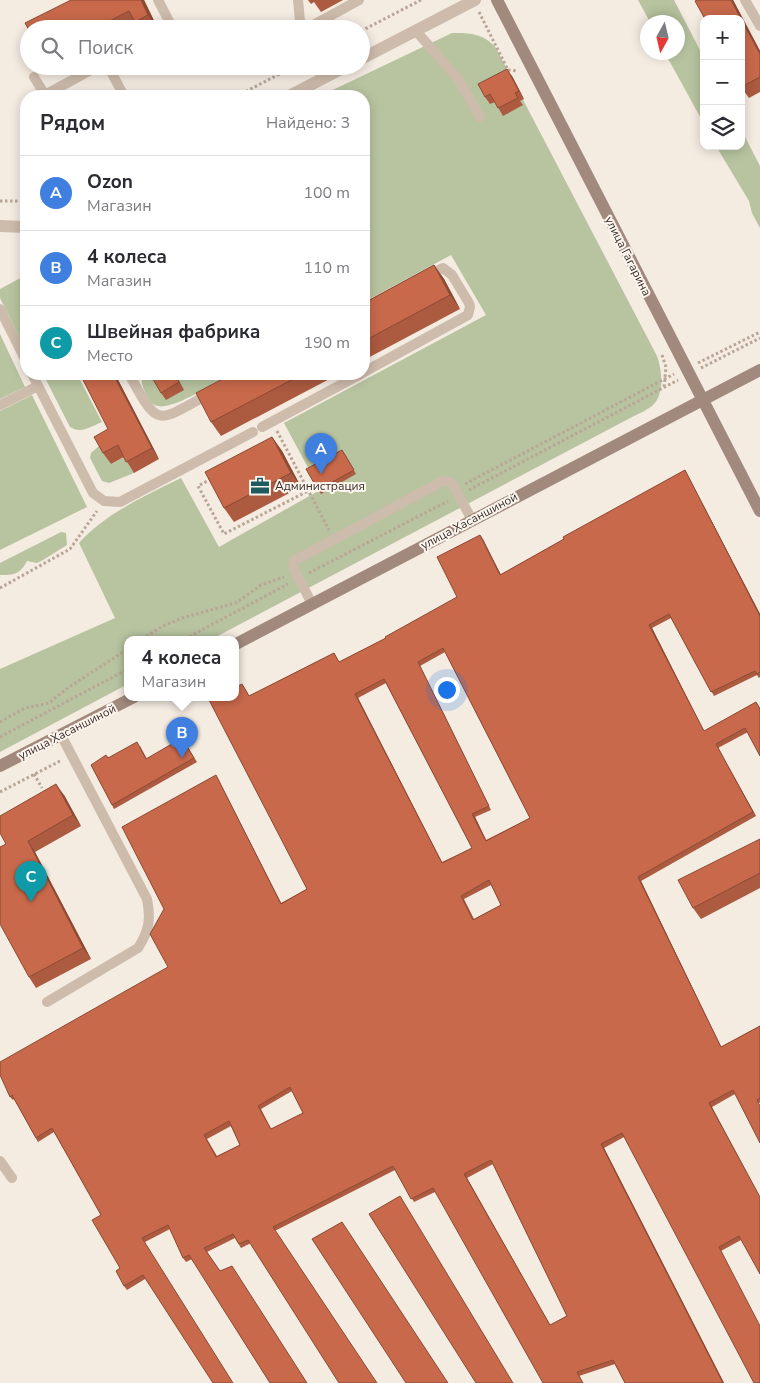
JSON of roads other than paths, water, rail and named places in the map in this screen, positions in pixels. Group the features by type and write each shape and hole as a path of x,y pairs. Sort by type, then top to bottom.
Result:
{"street":[{"path":"370,54 474,0"},
{"name":"улица Гагарина","path":"497,0 760,511"},
{"path":"301,90 330,75"},
{"path":"0,226 20,227"},
{"name":"улица Хасаншиной","path":"239,642 760,370"},
{"name":"улица Хасаншиной","path":"0,766 126,701"}],"lane":[{"path":"158,0 169,20"},
{"path":"298,0 300,20"},
{"path":"322,20 359,0"},
{"path":"746,0 760,26"},
{"path":"416,31 459,80 480,117"},
{"path":"54,90 82,75"},
{"path":"113,75 121,90"},
{"path":"34,77 42,90"},
{"path":"370,369 468,315 469,303 447,270 439,270 414,283"},
{"path":"0,309 20,342"},
{"path":"35,380 93,493 104,500 120,502 349,380"},
{"path":"132,380 149,410 157,416 171,415 222,388"},
{"path":"0,405 38,386"},
{"path":"312,604 293,568 294,561 441,482 445,481 452,484 472,520"},
{"path":"47,1002 138,948 146,935 150,917 146,899 61,735"},
{"path":"0,1161 12,1178"}],"place":[{"name":"Ozon","path":"321,474"},
{"name":"Администрация","path":"260,486"},
{"name":"4 колеса","path":"182,758"},
{"name":"Швейная фабрика","path":"31,902"}]}
